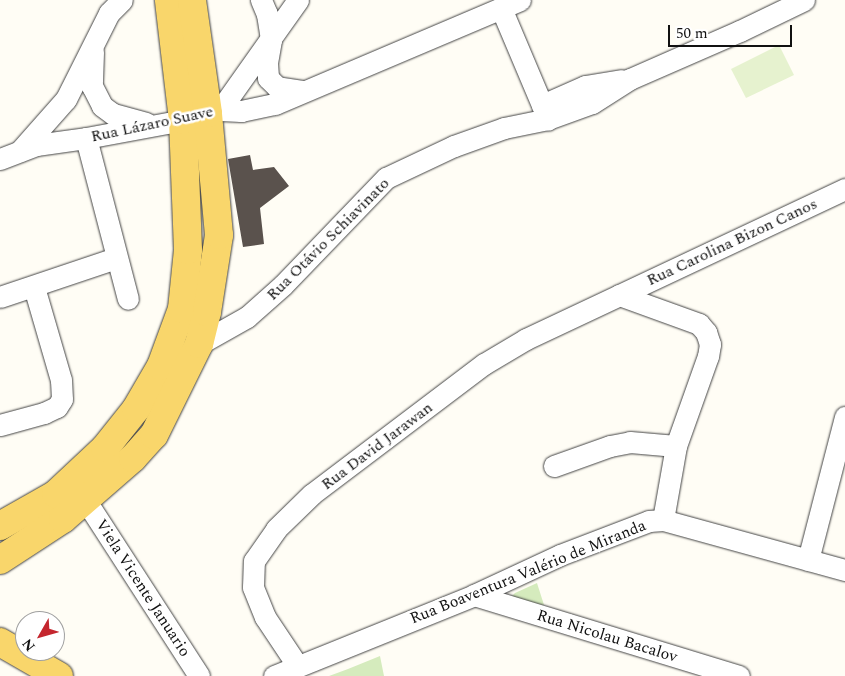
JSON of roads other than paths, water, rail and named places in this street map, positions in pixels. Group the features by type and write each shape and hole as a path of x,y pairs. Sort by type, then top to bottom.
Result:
{"main road":[{"path":"0,526 56,494 105,448 136,409 162,366 182,309 203,114 169,0"},
{"path":"0,560 86,501 133,458 154,435 199,344 207,312 219,235 203,114 192,0"},
{"path":"0,642 59,676"}],"street":[{"path":"9,156 66,99 110,13 122,0"},
{"path":"261,0 267,14 271,40"},
{"path":"203,114 271,40 298,0"},
{"name":"Rua Otávio Schiavinato","path":"199,344 247,317 283,285 386,178 471,140 545,112 592,103 630,79 740,31 804,0"},
{"path":"510,4 545,112"},
{"name":"Rua Lázaro Suave","path":"9,156 36,145 86,138 203,114 260,109 510,4"},
{"name":"Rua Lázaro Suave","path":"271,40 267,63 268,78 277,88 302,91"},
{"path":"93,44 92,86 102,106 113,114 130,120 156,125"},
{"path":"86,138 128,299"},
{"name":"Rua Carolina Bizon Canos","path":"619,295 845,189"},
{"path":"0,297 116,258"},
{"path":"0,426 44,413 57,406 62,399 61,380 34,287"},
{"path":"619,295 699,324 706,332 710,344 708,356 676,446 663,520"},
{"name":"Rua David Jarawan","path":"297,665 265,617 253,587 254,561 276,529 312,494 484,364 526,339 619,295"},
{"path":"808,560 845,417"},
{"path":"554,466 610,446 630,442 676,446"},
{"name":"Viela Vicente Januario","path":"86,501 199,676"},
{"name":"Rua Boaventura Valério de Miranda","path":"274,676 297,665 474,595 560,555 649,521 663,520 845,570"},
{"name":"Rua Nicolau Bacalov","path":"474,595 739,676"}]}
